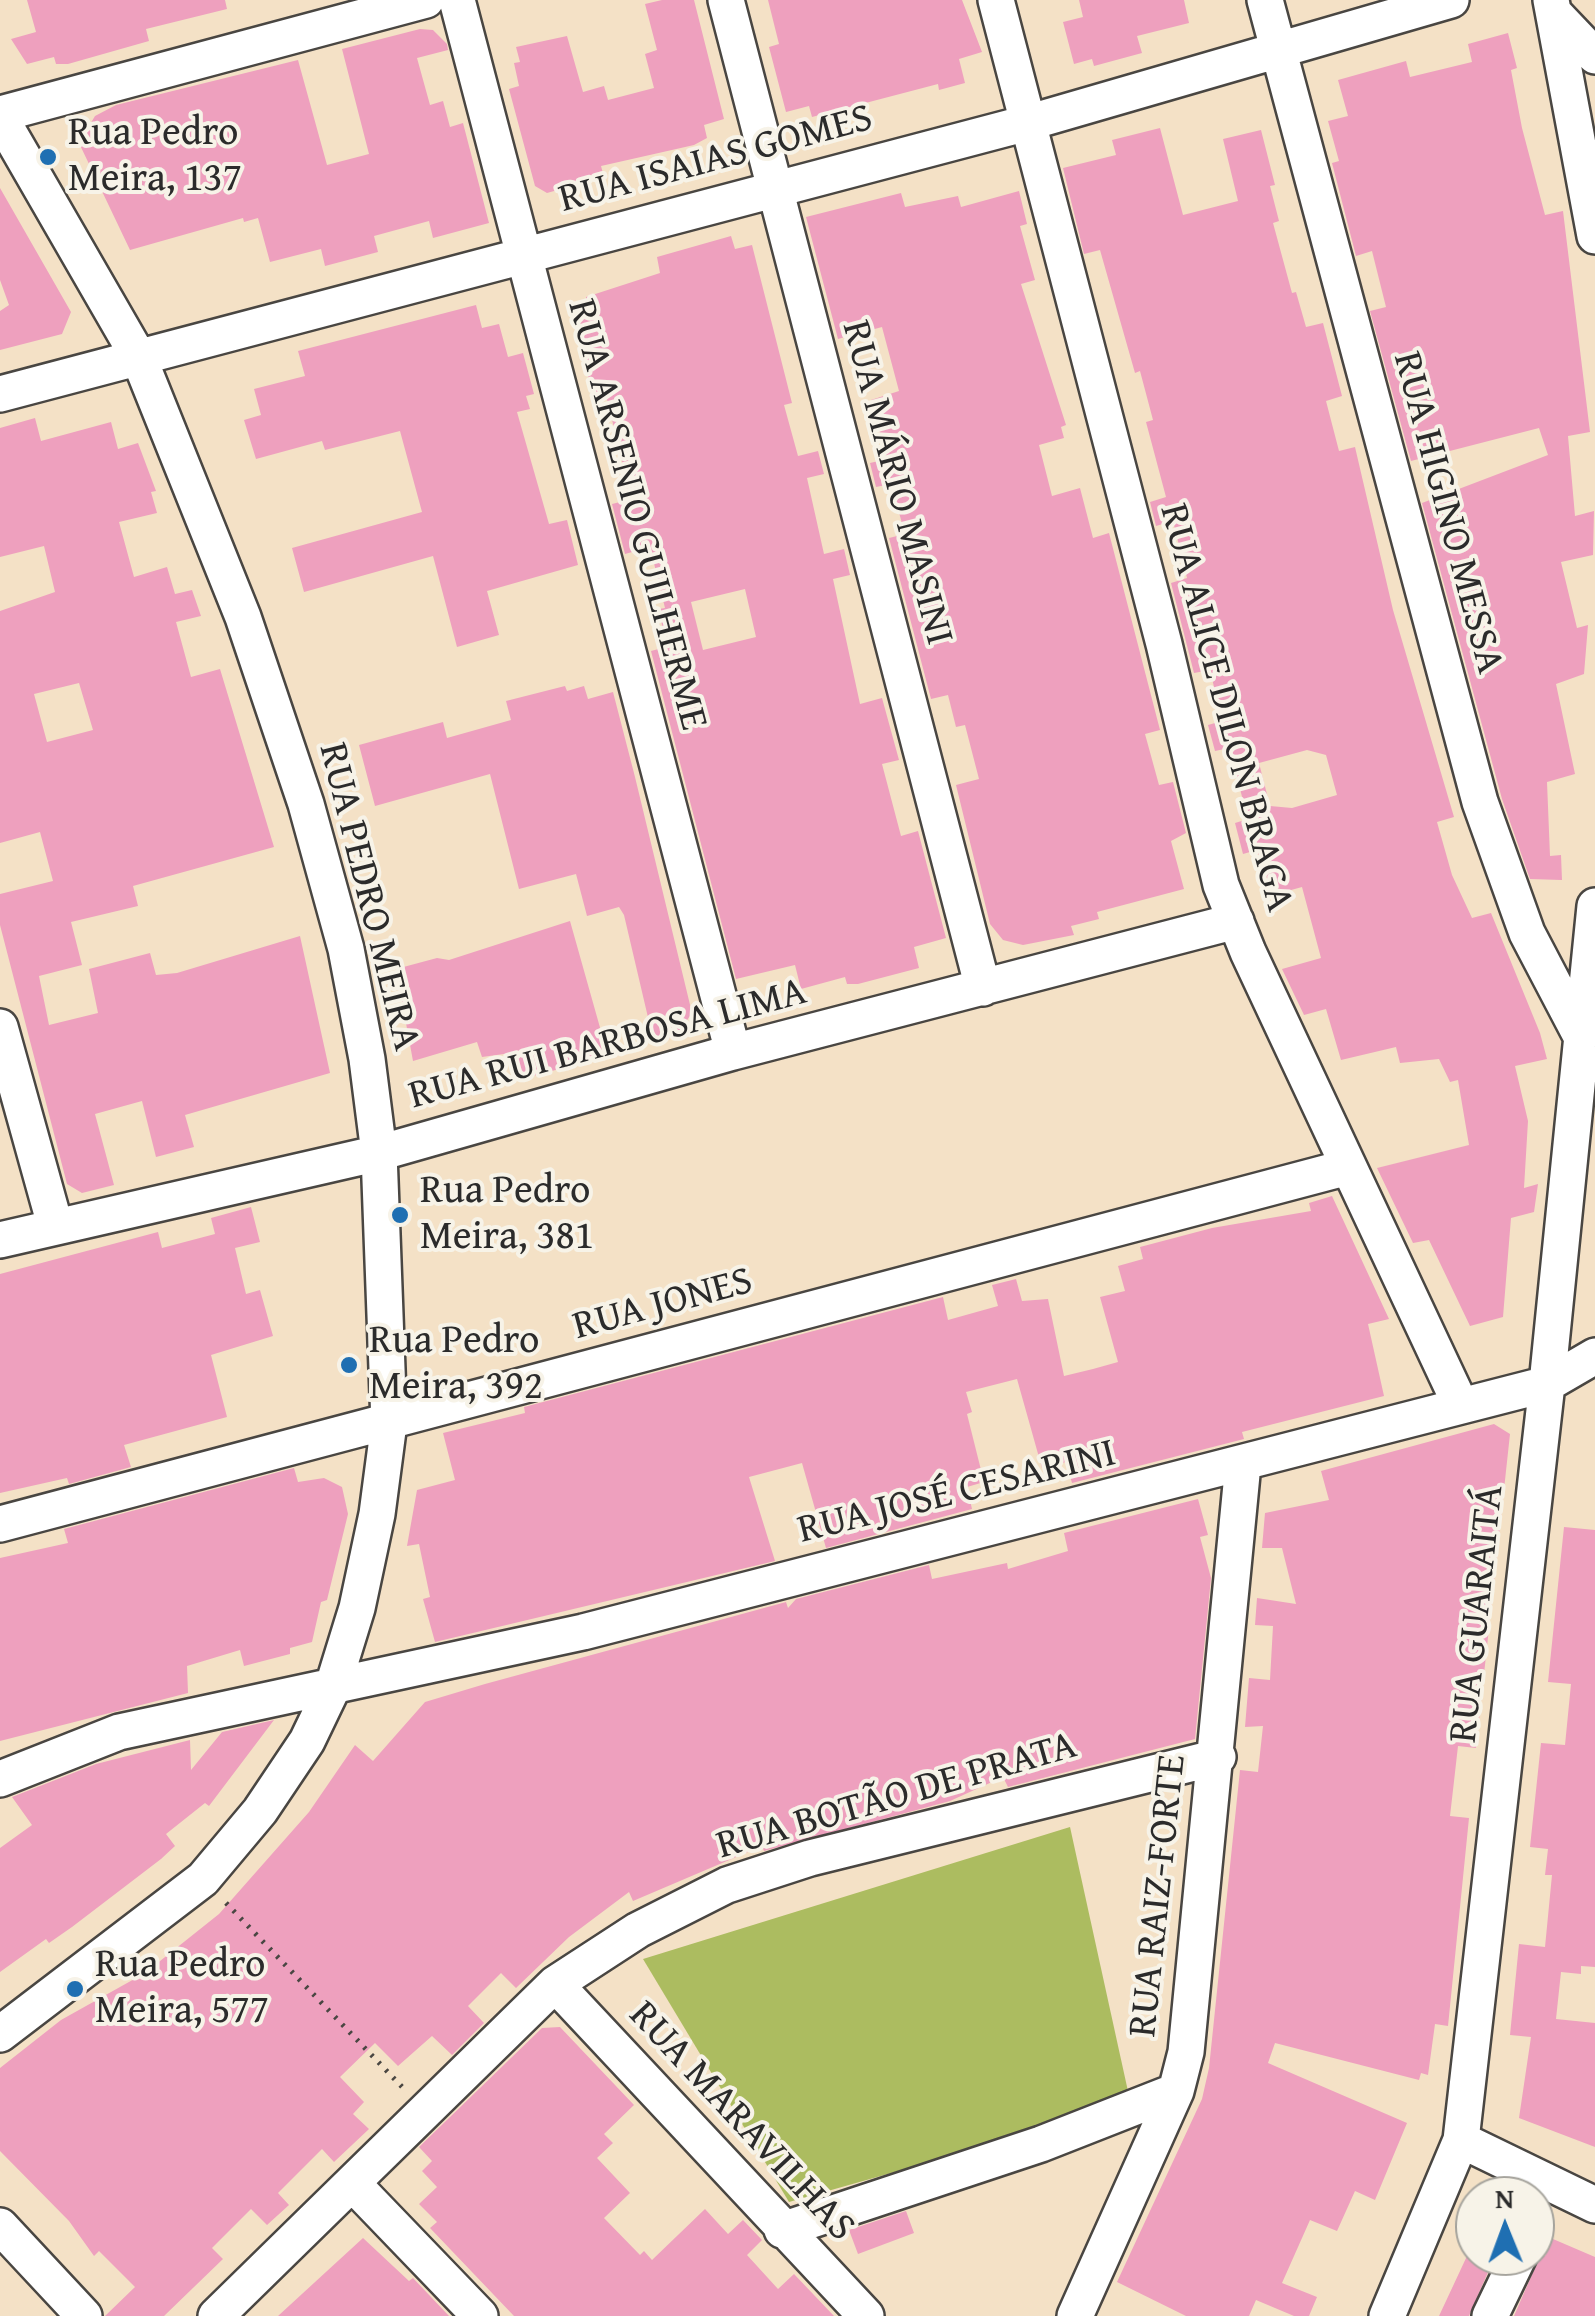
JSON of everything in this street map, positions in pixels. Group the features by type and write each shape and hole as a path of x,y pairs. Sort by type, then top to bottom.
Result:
{"street":[{"path":"0,116 426,0"},
{"name":"RUA ARSENIO GUILHERME","path":"457,0 733,1052"},
{"name":"RUA MÁRIO MASINI","path":"726,0 983,988"},
{"name":"RUA ALICE DILON BRAGA","path":"996,0 1164,644 1222,885 1348,1167 1461,1406"},
{"name":"RUA HIGINO MESSA","path":"1266,0 1480,802 1535,950 1581,1036"},
{"name":"RUA ISAIAS GOMES","path":"0,394 1027,123 1451,0"},
{"path":"1553,7 1595,56"},
{"path":"1553,7 1595,236"},
{"name":"RUA PEDRO MEIRA","path":"0,116 139,358 244,618 306,804 346,949 379,1153 389,1422 373,1533 332,1689 307,1741 260,1810 203,1879 0,2034"},
{"name":"RUA GUARAITÁ","path":"1387,2316 1461,2140 1547,1384 1595,906"},
{"name":"RUA RUI BARBOSA LIMA","path":"0,1240 379,1153 733,1052 1236,921"},
{"path":"0,1028 54,1225"},
{"name":"RUA JONES","path":"0,1524 1348,1167"},
{"name":"RUA JOSÉ CESARINI","path":"0,1779 120,1732 583,1632 1547,1384 1595,1356"},
{"name":"RUA RAIZ-FORTE","path":"1076,2316 1176,2091 1194,2006 1243,1464"},
{"name":"RUA BOTÃO DE PRATA","path":"216,2316 555,1984 638,1930 727,1885 946,1821 1218,1757"},
{"name":"RUA MARAVILHAS","path":"555,1984 866,2316"},
{"path":"782,2230 1041,2144 1176,2091"},
{"path":"1461,2140 1513,2176"},
{"path":"353,2184 480,2316"},
{"path":"1555,2197 1595,2205"},
{"path":"0,2226 84,2316"},
{"path":"1490,2316 1509,2276"}],"path":[{"path":"203,1879 426,2111"}],"green space":[{"path":"1070,1827 1131,2105 789,2202 643,1959"}],"building":[{"path":"27,0 225,0 227,9 146,29 149,41 68,64 56,64 54,57 27,64 11,39 36,32"},
{"path":"694,0 724,119 704,125 707,138 694,145 601,166 604,177 547,193 535,186 509,89 519,86 514,63 520,62 516,47 567,36 583,92 604,86 608,100 654,88 645,54 657,50 645,4"},
{"path":"768,0 962,0 982,52 959,59 965,83 939,90 938,84 812,117 809,106 786,112 769,47 779,44"},
{"path":"1079,0 1184,0 1189,23 1137,36 1142,53 1094,66 1092,59 1074,64 1063,22 1083,17"},
{"path":"420,29 433,30 447,44 448,50 417,58 430,105 443,101 450,127 463,123 489,223 433,238 429,221 374,236 378,252 325,266 321,249 270,262 258,218 244,222 243,218 130,250 79,143 95,116 116,105 298,60 327,165 369,154 342,49"},
{"path":"1508,33 1517,68 1511,70 1522,128 1545,215 1563,211 1590,432 1568,436 1575,516 1594,511 1593,555 1561,562 1577,628 1588,625 1584,674 1556,684 1575,774 1547,782 1550,856 1561,855 1562,880 1530,879 1502,799 1422,503 1548,455 1539,428 1411,461 1370,311 1386,307 1372,251 1356,256 1332,163 1339,161 1328,121 1348,116 1338,80 1406,61 1410,77 1472,62 1468,44"},
{"path":"1160,128 1183,215 1238,201 1223,139 1261,130 1275,185 1270,186 1279,221 1273,223 1292,293 1296,292 1306,327 1323,323 1342,396 1326,401 1339,451 1355,447 1393,610 1454,817 1437,822 1452,875 1472,918 1491,913 1547,1059 1515,1066 1528,1121 1524,1188 1538,1184 1534,1212 1511,1218 1503,1317 1470,1326 1429,1240 1413,1243 1377,1168 1469,1145 1458,1080 1450,1082 1439,1059 1400,1063 1396,1047 1341,1060 1326,1009 1304,1015 1282,969 1321,958 1302,887 1273,895 1257,850 1243,854 1235,823 1248,819 1229,748 1215,751 1208,725 1222,721 1210,670 1194,673 1171,583 1187,578 1173,521 1156,526 1150,502 1166,497 1146,422 1153,420 1140,371 1135,373 1100,250 1084,254 1063,168 1116,155 1112,140","holes":["1307,750 1326,755 1337,795 1292,808 1270,806 1259,763"]},
{"path":"0,188 71,312 62,334 0,350 0,311 9,305 0,280"},
{"path":"1019,191 1027,224 1020,226 1035,280 1021,284 1066,425 1061,427 1064,438 1039,445 1052,496 1080,488 1093,538 1109,533 1160,730 1145,734 1159,785 1173,782 1186,833 1171,841 1184,889 1097,912 1099,919 1071,926 1074,935 1023,945 1003,940 990,924 956,785 979,779 965,725 956,727 948,695 931,699 889,538 905,534 891,484 876,487 870,463 887,459 871,400 899,391 882,327 838,339 806,217 901,193 905,207 958,196 961,207"},
{"path":"731,236 735,249 752,245 792,403 784,405 798,456 818,451 824,474 807,478 824,554 844,549 850,575 833,579 860,704 882,698 899,760 882,764 901,836 918,831 946,938 914,947 919,968 858,984 847,984 845,977 801,989 795,965 736,979 651,651 666,647 659,609 665,608 650,547 625,554 612,504 628,500 622,461 607,399 595,402 570,308 587,303 586,297 660,273 657,257","holes":["745,589 756,637 703,650 691,602"]},
{"path":"476,305 482,328 499,324 508,357 523,353 534,394 526,396 530,409 517,412 549,524 567,520 578,565 487,591 499,635 457,647 433,556 304,592 292,548 422,512 400,431 325,450 322,441 256,459 244,420 261,415 254,389 305,376 298,351"},
{"path":"35,418 41,441 111,422 118,449 138,443 156,491 151,492 157,513 119,522 134,577 167,567 175,594 192,590 201,616 176,622 191,677 220,669 274,847 133,886 138,906 71,922 82,965 39,976 49,1025 98,1013 89,969 150,953 156,975 177,973 300,936 330,1073 185,1115 194,1147 156,1157 142,1101 95,1114 114,1185 82,1193 67,1184 0,925 0,894 53,881 40,832 0,843 0,611 55,592 44,546 0,557 0,428","holes":["79,683 93,730 47,742 34,694"]},
{"path":"565,686 567,691 584,686 588,699 613,692 635,777 692,1013 676,1036 654,1043 624,915 619,907 587,916 576,874 519,889 490,774 375,806 359,745 443,722 447,738 511,720 506,701"},
{"path":"570,921 608,1056 518,1080 511,1053 482,1057 477,1042 413,1061 396,969 437,958 449,960"},
{"path":"1332,1196 1389,1319 1368,1324 1384,1396 1242,1432 1244,1439 1072,1483 1066,1462 1042,1468 1017,1379 966,1392 972,1412 967,1414 984,1482 967,1487 972,1509 826,1548 802,1463 749,1477 775,1561 435,1642 423,1599 430,1597 419,1544 407,1546 417,1490 455,1480 443,1433 525,1413 524,1407 943,1297 948,1320 998,1306 992,1285 1016,1279 1022,1301 1048,1299 1064,1376 1093,1369 1118,1362 1100,1297 1125,1291 1118,1266 1143,1259 1140,1247 1212,1228 1311,1211 1309,1203"},
{"path":"251,1207 260,1242 235,1248 246,1294 260,1290 273,1336 211,1355 227,1417 124,1445 131,1467 69,1484 67,1478 0,1493 0,1274 158,1232 162,1248 215,1234 211,1218"},
{"path":"1494,1424 1510,1434 1476,1748 1458,1746 1450,1816 1469,1818 1448,2026 1435,2024 1428,2075 1421,2073 1419,2080 1275,2043 1268,2063 1407,2123 1375,2200 1355,2191 1337,2231 1310,2220 1282,2283 1317,2297 1309,2316 1294,2316 1256,2300 1249,2316 1186,2316 1117,2282 1202,2099 1209,2068 1240,1770 1258,1772 1263,1726 1245,1727 1249,1678 1270,1680 1273,1626 1255,1625 1257,1598 1296,1604 1282,1548 1262,1548 1265,1513 1329,1500 1321,1471"},
{"path":"294,1468 298,1482 324,1478 342,1487 348,1514 327,1600 321,1602 312,1642 290,1648 290,1654 244,1666 240,1650 187,1666 188,1693 0,1741 0,1558 68,1543 64,1529"},
{"path":"1198,1499 1208,1535 1200,1537 1211,1578 1195,1739 1008,1787 1003,1777 950,1801 764,1851 762,1846 633,1901 629,1892 569,1937 516,1988 501,1973 468,2006 484,2023 452,2055 432,2036 398,2066 375,2043 340,2077 364,2102 353,2114 369,2129 334,2162 322,2149 278,2193 289,2205 267,2225 251,2209 212,2248 223,2259 164,2316 105,2316 135,2287 99,2251 94,2256 69,2221 0,2151 0,2068 61,2020 145,1973 219,1914 309,1812 355,1745 373,1761 425,1702 485,1684 786,1602 788,1608 796,1599 929,1565 932,1579 1007,1563 1008,1569 1068,1551 1064,1533"},
{"path":"1564,1527 1595,1530 1595,1967 1581,1966 1581,1974 1561,1972 1556,2019 1595,2023 1595,2147 1519,2118 1531,2037 1510,2035 1519,1944 1545,1947 1552,1875 1545,1875 1548,1849 1530,1847 1541,1743 1565,1745 1571,1684 1548,1682"},
{"path":"274,1720 209,1806 205,1803 166,1834 175,1846 161,1859 72,1927 49,1943 46,1939 0,1972 0,1848 32,1825 12,1797 96,1764 190,1740 191,1770 222,1732"},
{"path":"560,2027 634,2105 604,2134 613,2143 597,2158 630,2193 604,2218 640,2255 644,2251 652,2260 705,2209 728,2234 743,2220 762,2240 747,2255 778,2289 794,2274 834,2316 514,2316 430,2228 437,2222 419,2204 437,2187 422,2171 432,2161 419,2147 542,2028"},
{"path":"906,2211 914,2233 858,2254 849,2230"},
{"path":"363,2238 409,2281 413,2278 449,2316 278,2316"},
{"path":"1555,2240 1595,2257 1595,2316 1514,2316 1531,2276 1555,2276"},
{"path":"1458,2276 1486,2276 1469,2316 1439,2316"}],"place":[{"name":"Rua Pedro Meira, 137","path":"48,157"},
{"name":"Rua Pedro Meira, 381","path":"400,1215"},
{"name":"Rua Pedro Meira, 392","path":"349,1365"},
{"name":"Rua Pedro Meira, 577","path":"75,1989"}]}
